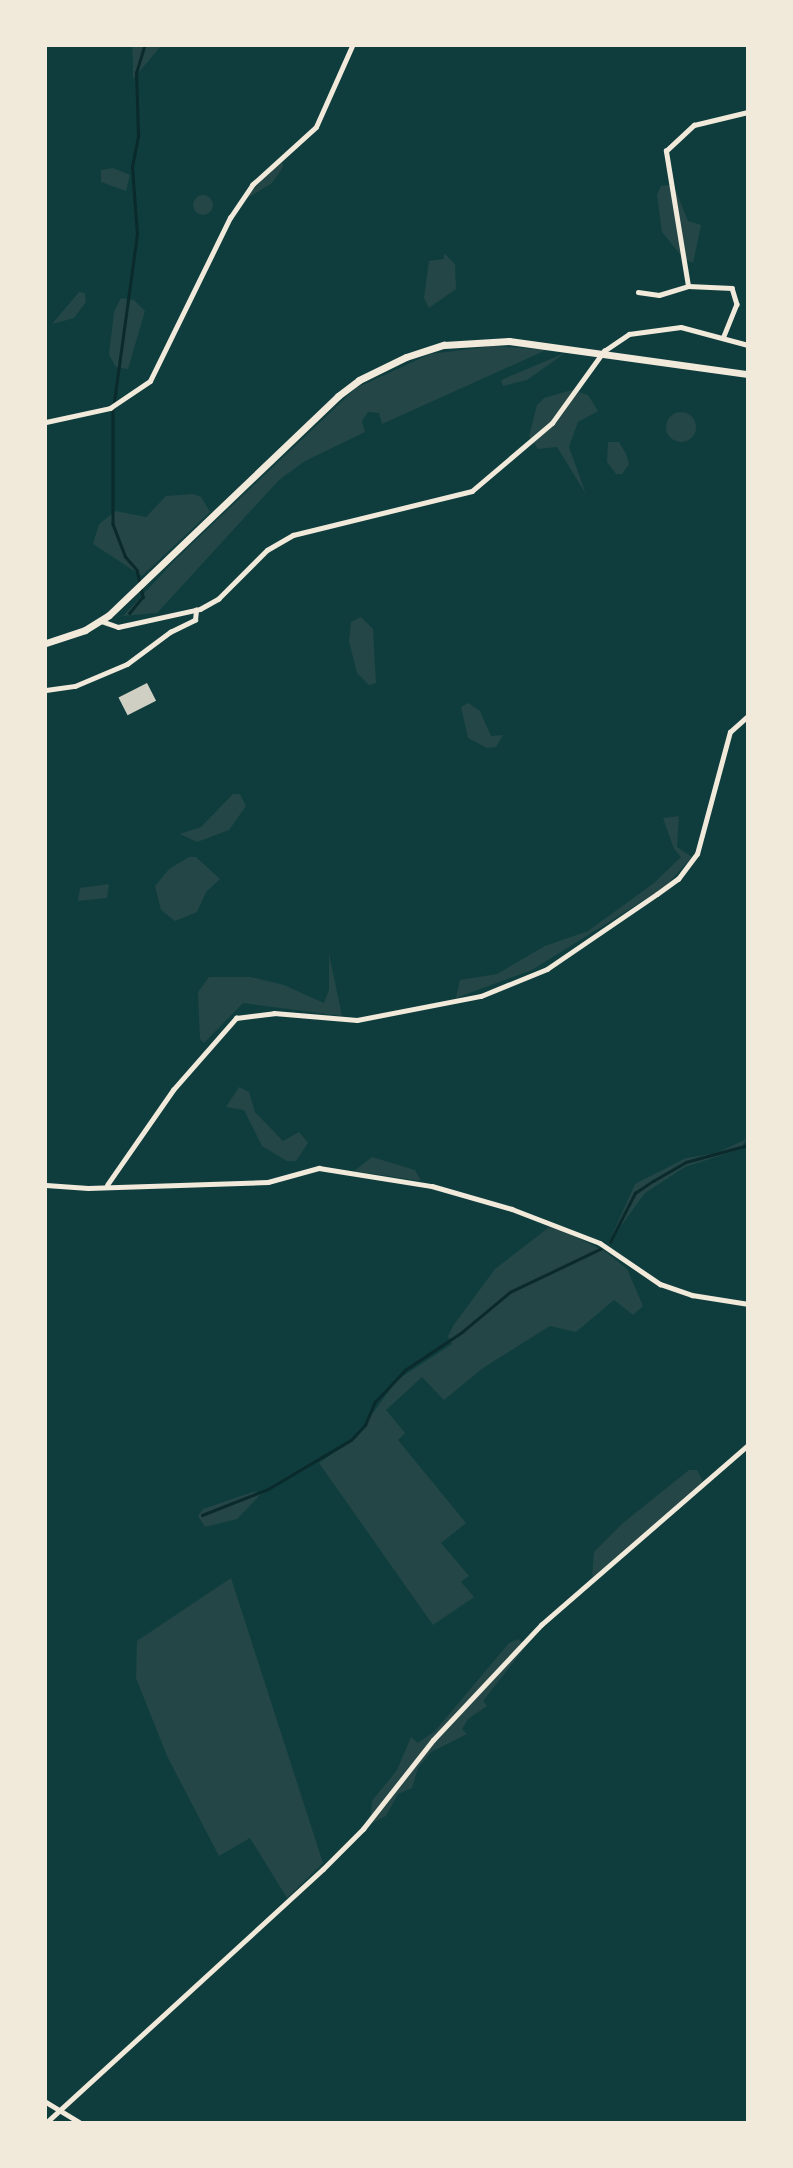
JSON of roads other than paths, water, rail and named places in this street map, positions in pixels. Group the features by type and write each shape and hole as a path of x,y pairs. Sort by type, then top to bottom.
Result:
{"main road":[{"path":"46,643 100,621 127,600 338,397 380,369 434,348 485,341 625,355 747,373"}],"street":[{"path":"46,422 110,408 150,382 230,218 252,185 316,127 352,46"},
{"path":"688,286 666,151 694,125 747,111"},
{"path":"638,292 659,295 688,286 728,286 734,290 737,304 724,336"},
{"path":"100,621 118,627 197,610 218,599 267,550 293,535 459,495 483,485 561,414 594,363 615,341 661,328 724,336 747,345"},
{"path":"46,690 75,686 127,664 170,632 195,620 197,610"},
{"path":"107,1185 173,1090 236,1018 274,1013 357,1020 481,996 547,969 648,901 678,879 697,854 730,732 747,716"},
{"path":"46,1185 268,1182 319,1168 432,1186 512,1209 600,1242 660,1284 692,1295 747,1304"},
{"path":"47,2123 331,1861 433,1740 541,1625 747,1445"},
{"path":"46,2102 79,2123"}],"waterway":[{"path":"114,402 137,235 132,167 138,135 136,73 144,46"},
{"path":"113,409 113,524 125,556 137,570 143,597 130,613"},
{"path":"610,1242 635,1193 686,1162 748,1145"},
{"path":"202,1515 268,1489 351,1440 365,1425 375,1402 405,1370 462,1332 510,1292 600,1249"}]}
